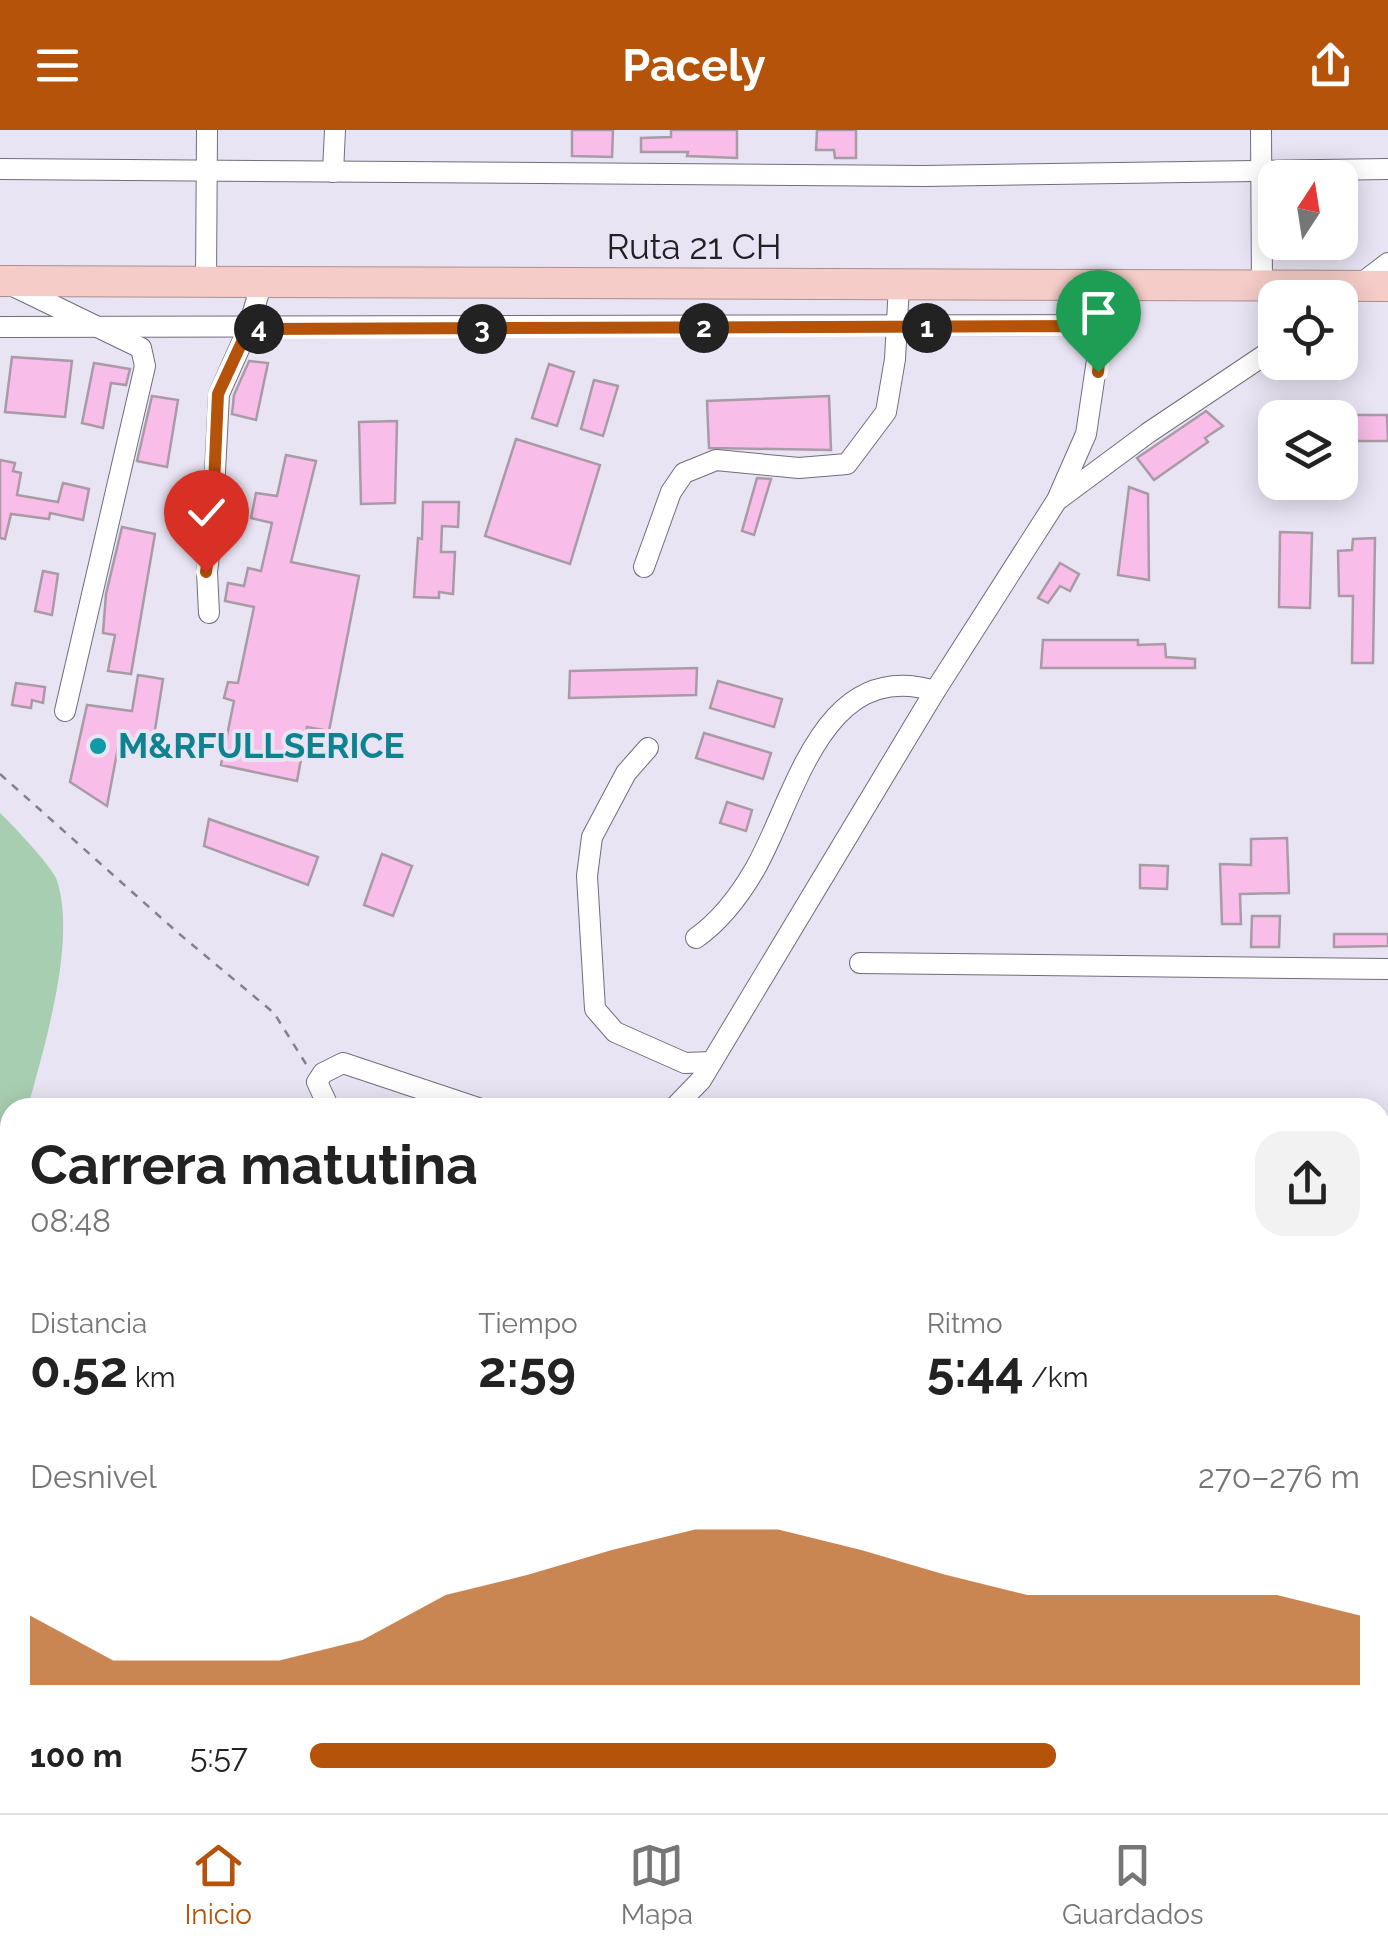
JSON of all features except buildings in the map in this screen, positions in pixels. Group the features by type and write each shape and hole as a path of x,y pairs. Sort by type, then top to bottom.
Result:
{"highway":[{"name":"Ruta 21 CH","path":"2,281 1258,286"}],"street":[{"path":"206,130 206,282"},
{"path":"332,172 335,130"},
{"path":"1261,130 1261,160"},
{"path":"0,169 924,176 1258,170"},
{"path":"1358,169 1388,169"},
{"path":"1362,291 1388,263"},
{"path":"2,281 141,348 145,366 64,711"},
{"path":"208,613 206,572 212,530 218,394 248,329 262,282"},
{"path":"644,567 671,492 684,473 716,460 800,468 847,464 886,412 899,285"},
{"path":"684,1098 701,1080 934,691 1058,500 1086,434 1108,286"},
{"path":"0,327 1103,326"},
{"path":"1058,500 1163,422 1258,359"},
{"path":"696,938 716,924 755,869 820,734 863,692 912,684 934,691"},
{"path":"648,748 626,774 592,837 587,876 596,974 595,1009 615,1032 685,1063 712,1062"},
{"path":"860,963 1388,969"},
{"path":"325,1098 318,1082 323,1073 343,1063 448,1098"}],"path":[{"path":"0,774 274,1013 318,1082"}],"green space":[{"path":"0,813 56,878 63,931 56,992 30,1098 0,1098"}],"place":[{"name":"M&RFULLSERICE","path":"98,746"}],"route":[{"path":"206,572 212,530 218,394 248,329 1103,326 1098,372"}]}
